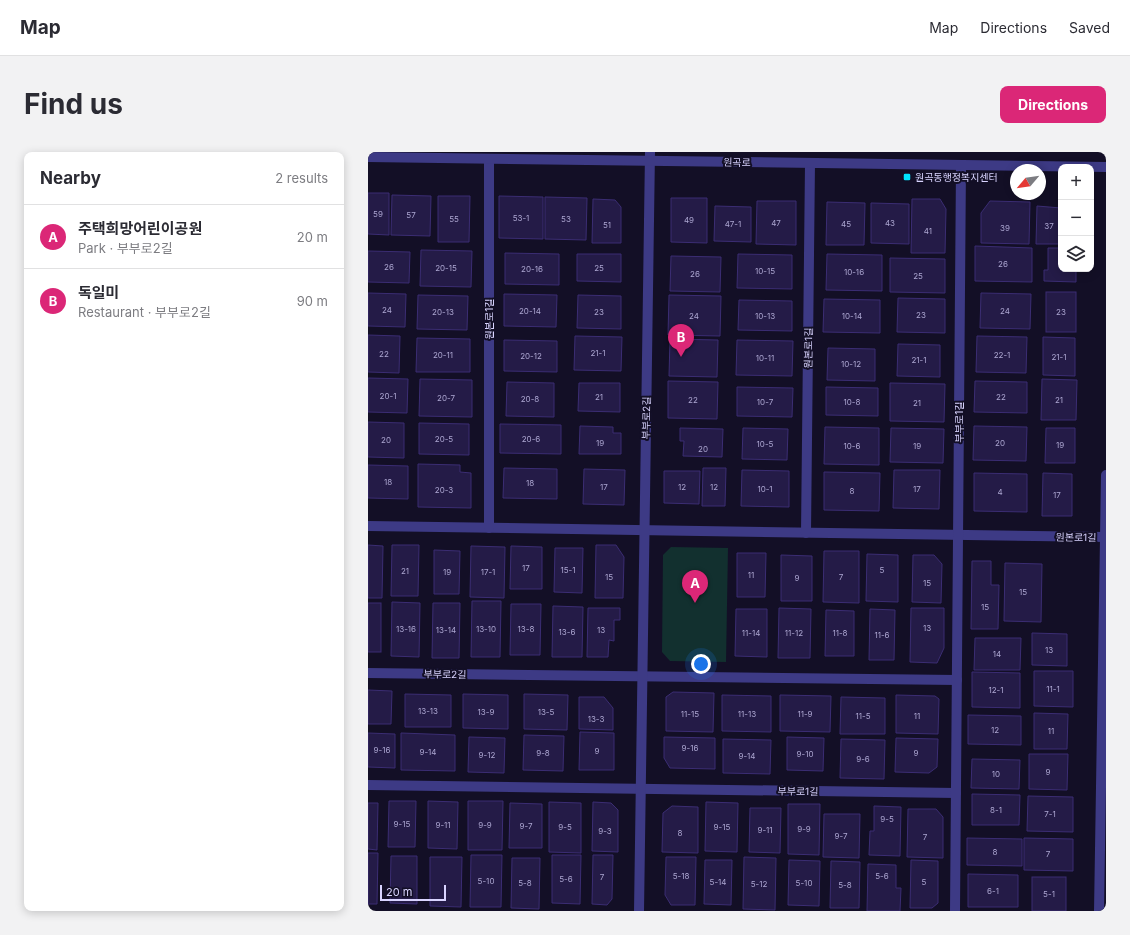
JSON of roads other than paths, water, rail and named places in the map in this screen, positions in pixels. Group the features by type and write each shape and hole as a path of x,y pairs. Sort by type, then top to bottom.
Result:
{"street":[{"name":"원곡로","path":"368,157 489,159 650,156 810,163 1106,167"},
{"name":"부부로2길","path":"639,911 650,156"},
{"name":"원본로1길","path":"489,159 489,528"},
{"name":"원본로1길","path":"806,533 810,163"},
{"name":"부부로1길","path":"955,911 961,165"},
{"path":"1099,911 1106,475"},
{"name":"원본로1길","path":"368,526 1105,537"},
{"name":"부부로2길","path":"368,673 642,676"},
{"path":"642,676 957,680"},
{"path":"368,784 640,788"},
{"name":"부부로1길","path":"640,788 956,793"}],"place":[{"name":"원곡동행정복지센터","path":"907,177"},
{"name":"독일미","path":"681,357"},
{"name":"주택희망어린이공원","path":"695,603"}]}
